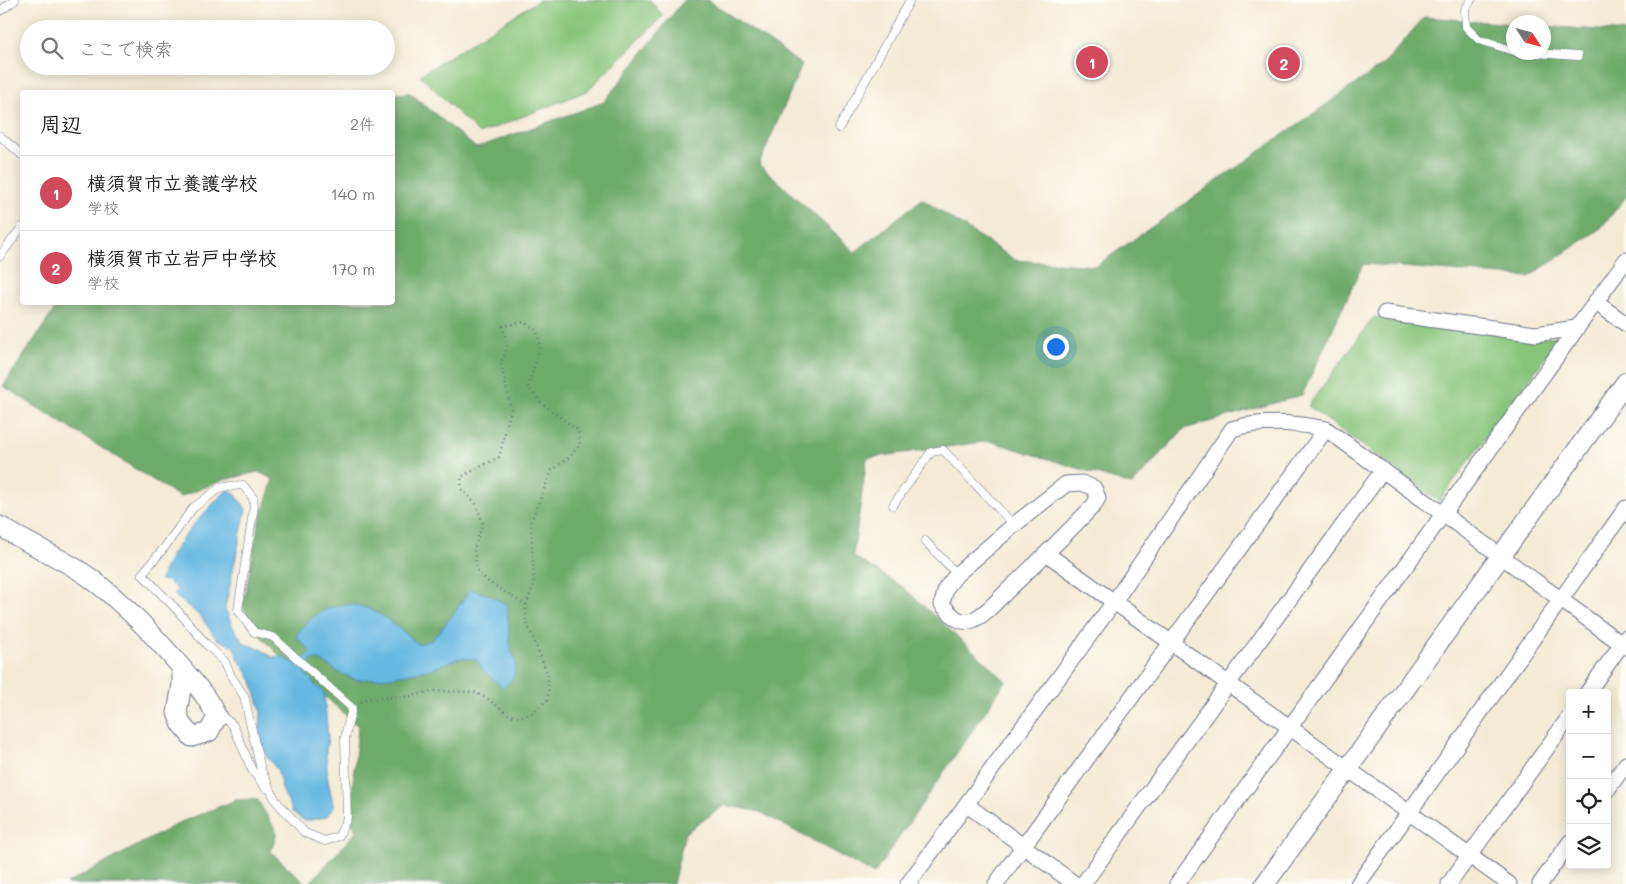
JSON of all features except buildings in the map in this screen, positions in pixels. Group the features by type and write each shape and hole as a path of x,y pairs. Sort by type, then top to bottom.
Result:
{"street":[{"path":"1177,884 1626,260"},
{"path":"1595,302 1626,324"},
{"path":"1385,313 1536,334 1576,328"},
{"path":"1265,884 1626,382"},
{"path":"908,884 1114,602 1232,429 1246,425 1299,424 1326,429 1561,600 1625,643 1590,689"},
{"path":"996,884 1326,429"},
{"path":"1083,884 1383,470"},
{"path":"1082,483 1094,488 1098,498 1094,506 1047,554 987,610 971,620 963,621 952,616 942,604 946,588 957,574 1014,525 1066,484 1082,483"},
{"path":"1358,884 1626,508"},
{"path":"0,526 61,559 89,577 119,602 158,640 208,699 217,717 209,732 192,737 182,725 177,713 182,684 182,669"},
{"path":"1047,554 1510,884"},
{"path":"1448,884 1566,722"},
{"path":"1611,785 1626,764"},
{"path":"967,805 1075,884"},
{"path":"1540,884 1566,848"}],"lane":[{"path":"0,11 15,0"},
{"path":"839,128 910,0"},
{"path":"1471,0 1465,10 1466,27 1479,40 1506,48"},
{"path":"1551,54 1578,56"},
{"path":"0,136 20,153"},
{"path":"0,256 20,230"},
{"path":"893,505 931,452 943,450 1014,525"},
{"path":"214,711 233,725 252,770 276,801 305,833 325,841 338,836 347,818 345,737 352,708 273,636 254,632 238,610 254,506 253,498 243,485 221,487 193,508 164,548 142,574 225,662 231,676 244,696 261,770 276,801"},
{"path":"925,541 957,574"}],"path":[{"path":"352,708 365,699 411,696 432,691 474,692 488,699 509,715 520,716 532,713 548,699 548,675 526,621 526,605 534,584 531,521 552,470 571,456 580,444 578,430 542,404 528,387 540,347 537,331 524,322 502,326 507,347 501,364 511,408 499,457 461,477 462,489 476,504 483,523 474,549 477,570 487,582 526,605"}],"green space":[{"path":"539,0 650,0 663,16 587,91 479,134 420,75"},
{"path":"684,0 708,0 802,65 759,164 855,252 922,199 1015,260 1096,266 1384,64 1424,17 1506,23 1506,60 1551,60 1551,27 1626,32 1626,197 1601,228 1529,277 1363,264 1302,395 1184,429 1132,485 990,441 867,458 853,556 904,588 1006,681 874,874 760,812 725,805 685,833 673,884 309,884 356,832 350,815 358,726 280,656 256,631 243,607 258,527 273,479 258,472 224,480 180,497 3,386 58,305 395,305 395,94 410,93 476,148 604,102"},
{"path":"1374,317 1541,338 1561,336 1439,501 1308,406"},
{"path":"257,799 277,832 271,852 306,884 66,884 181,822 236,800"}],"water":[{"path":"228,489 235,494 246,509 225,608 234,629 245,644 261,649 272,657 280,656 298,665 311,652 296,636 305,624 316,615 339,605 364,607 375,612 418,644 431,641 453,615 470,589 492,596 507,605 510,645 516,663 514,677 503,688 484,671 476,659 459,658 432,669 390,677 356,680 338,672 320,660 311,660 304,672 324,692 328,737 326,753 328,781 334,807 326,817 305,821 293,813 282,789 278,771 263,751 260,732 261,711 251,679 238,658 234,647 217,639 201,617 174,595 177,589 168,581 160,580 165,567 180,542"}],"place":[{"name":"横須賀市立養護学校","path":"1092,62"},
{"name":"横須賀市立岩戸中学校","path":"1284,63"}]}
